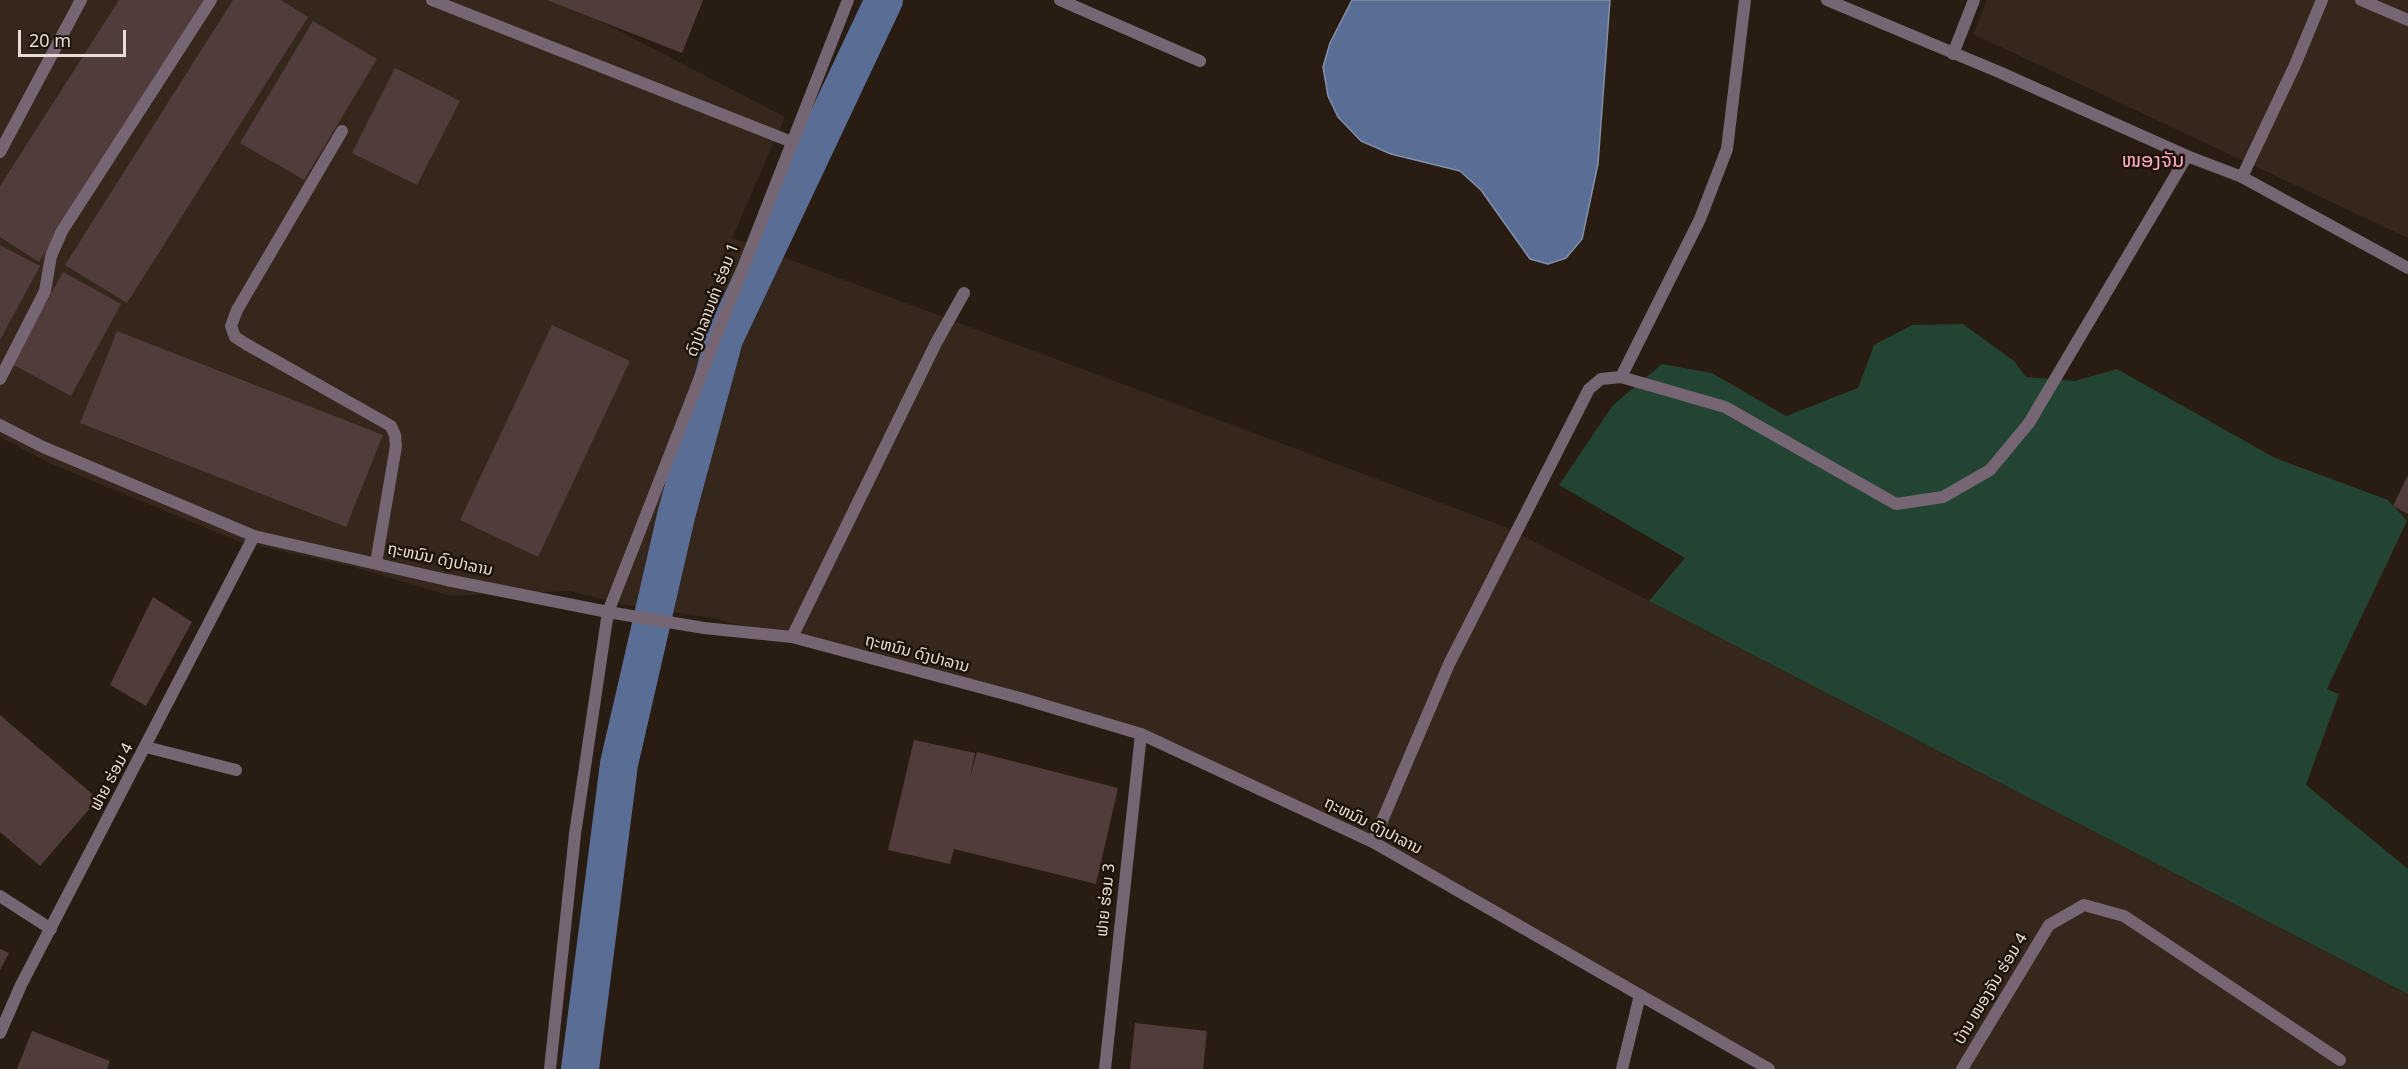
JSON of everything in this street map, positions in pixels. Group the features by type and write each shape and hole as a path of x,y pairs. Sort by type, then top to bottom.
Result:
{"street":[{"path":"0,152 81,0"},
{"path":"0,379 45,291 51,256 62,231 211,0"},
{"path":"432,0 792,142"},
{"name":"ດົງປ່າລານທ່າ ຮ່ອມ 1","path":"550,1069 575,834 608,612 848,0"},
{"path":"1060,0 1200,61"},
{"path":"1621,377 1700,219 1726,149 1745,0"},
{"path":"1827,0 1999,72 2187,156 2242,177 2408,268"},
{"path":"1953,54 1974,0"},
{"path":"2242,177 2295,65 2322,0"},
{"path":"2361,0 2408,20"},
{"path":"342,131 237,310 231,326 235,337 246,344 391,426 396,446 376,563"},
{"path":"1373,842 1449,664 1589,389 1601,379 1621,377 1725,407 1896,504 1943,497 1990,470 2029,423 2187,156"},
{"path":"792,637 964,293"},
{"name":"ຖະຫນົນ ດົງປາລານ","path":"0,425 43,447 254,536 608,612 704,628 792,637 1020,698 1141,734 1373,842 1769,1069"},
{"name":"ຟາຍ ຮ່ອມ 4","path":"0,1033 21,985 254,536"},
{"name":"ຟາຍ ຮ່ອມ 3","path":"1105,1069 1141,734"},
{"path":"146,747 236,770"},
{"path":"0,896 51,929"},
{"name":"ບ້ານ ໜອງຈັນ ຮ່ອມ 4","path":"1962,1069 2049,925 2084,905 2124,916 2340,1060"},
{"path":"1622,1069 1640,995"}],"shaded area":[{"path":"0,0 560,0 785,117 732,238 1508,528 2408,994 2408,1069 1769,1069 1395,855 1129,730 713,618 626,605 569,591 451,596 346,565 240,542 47,462 0,437"},
{"path":"1987,0 2408,0 2408,238 1973,34"}],"green space":[{"path":"1963,324 2014,361 2026,377 2075,381 2117,369 2275,458 2388,500 2407,521 2327,689 2339,694 2306,785 2408,869 2408,994 1649,601 1685,558 1559,485 1613,405 1662,364 1712,373 1786,416 1858,388 1874,345 1912,325"}],"water":[{"path":"1352,0 1610,0 1598,164 1582,239 1566,258 1548,264 1530,259 1481,190 1460,171 1391,154 1361,141 1338,117 1328,96 1323,67 1330,43"}],"building":[{"path":"119,0 206,0 39,262 0,237 0,186"},
{"path":"233,0 281,0 308,17 127,303 65,265"},
{"path":"547,0 703,0 682,53"},
{"path":"313,21 377,59 304,180 240,143"},
{"path":"395,68 460,101 417,185 352,153"},
{"path":"0,245 40,266 0,340"},
{"path":"63,272 121,304 71,396 12,364"},
{"path":"552,325 630,361 538,557 460,520"},
{"path":"117,331 383,435 346,527 80,423"},
{"path":"2408,475 2408,514 2393,506"},
{"path":"153,597 192,622 146,706 110,685"},
{"path":"0,715 98,799 40,866 0,832"},
{"path":"914,740 975,753 970,778 977,752 1118,788 1096,884 954,849 950,864 888,850"},
{"path":"0,949 9,953 0,970"},
{"path":"1135,1023 1207,1031 1203,1069 1130,1069"},
{"path":"32,1031 110,1061 107,1069 17,1069"}],"waterway":[{"path":"580,1069 619,764 676,516 724,339 884,0"}],"district":[{"name":"ໜອງຈັນ","path":"2153,161"}]}
